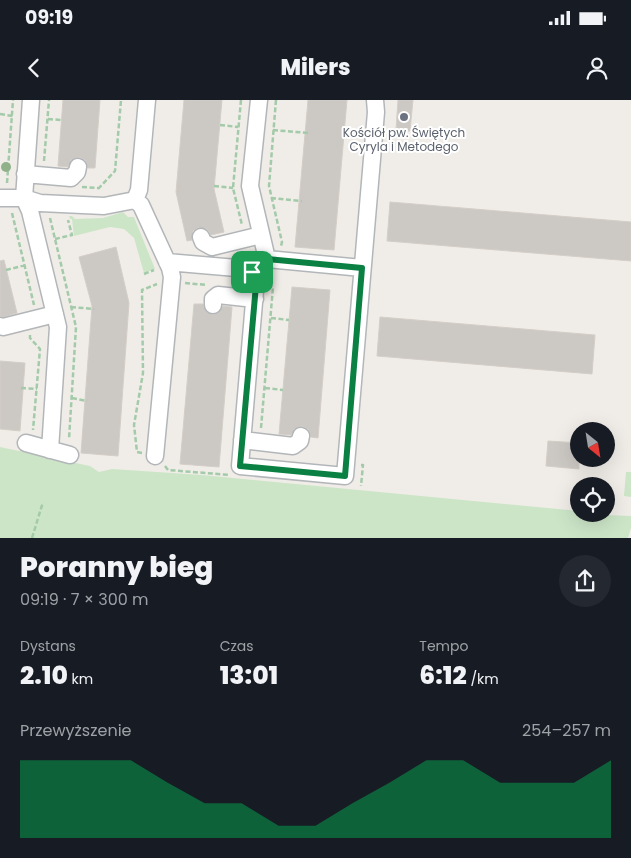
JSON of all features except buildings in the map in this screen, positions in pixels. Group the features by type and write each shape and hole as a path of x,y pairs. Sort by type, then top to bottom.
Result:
{"street":[{"path":"10,192 25,174 31,100"},
{"path":"135,200 139,190 147,100"},
{"path":"259,100 250,186 261,235 272,260"},
{"path":"163,266 248,269 254,285 240,466 345,476 376,112 375,100"},
{"path":"25,174 71,178 77,172 78,167"},
{"path":"10,192 40,203 102,206 135,200"},
{"path":"10,192 30,211 58,332 50,450"},
{"path":"135,200 141,205 163,266 171,273 155,455"},
{"path":"201,237 203,242 212,247 261,235"},
{"path":"272,260 362,268"},
{"path":"213,305 213,299 218,295 254,285 272,260"},
{"path":"0,326 4,327 54,309"},
{"path":"242,440 294,446 300,441 301,436"},
{"path":"29,444 70,455"}],"path":[{"path":"102,206 98,188 115,171 121,100"},
{"path":"272,260 282,242 268,186 276,100"},
{"path":"47,119 61,120"},
{"path":"220,125 239,127"},
{"path":"273,130 308,133"},
{"path":"2,181 10,192 35,309 54,309 68,306 94,309"},
{"path":"214,186 233,188"},
{"path":"271,198 302,201"},
{"path":"55,239 72,235 66,212"},
{"path":"6,270 42,261"},
{"path":"144,274 163,266"},
{"path":"155,455 137,452 134,425 143,373 142,290 164,281"},
{"path":"254,285 273,287 260,442"},
{"path":"271,318 289,320"},
{"path":"29,444 40,349 30,338 31,333"},
{"path":"265,388 283,390"},
{"path":"54,396 87,401"},
{"path":"32,538 43,502"}],"green space":[{"path":"123,212 128,217 134,217 155,269 144,273 134,238 124,229 110,227 74,236 72,219 69,216 75,219 103,218"},
{"path":"0,447 90,466 99,472 112,469 202,475 570,510 570,522 615,522 615,515 631,516 631,528 628,538 0,538"},
{"path":"626,472 631,472 631,497 624,496"}],"place":[{"name":"Kościół pw. Świętych Cyryla i Metodego","path":"404,117"}],"route":[{"path":"267,259 362,268 345,476 240,466 256,285 256,279 252,272 267,259"}]}
